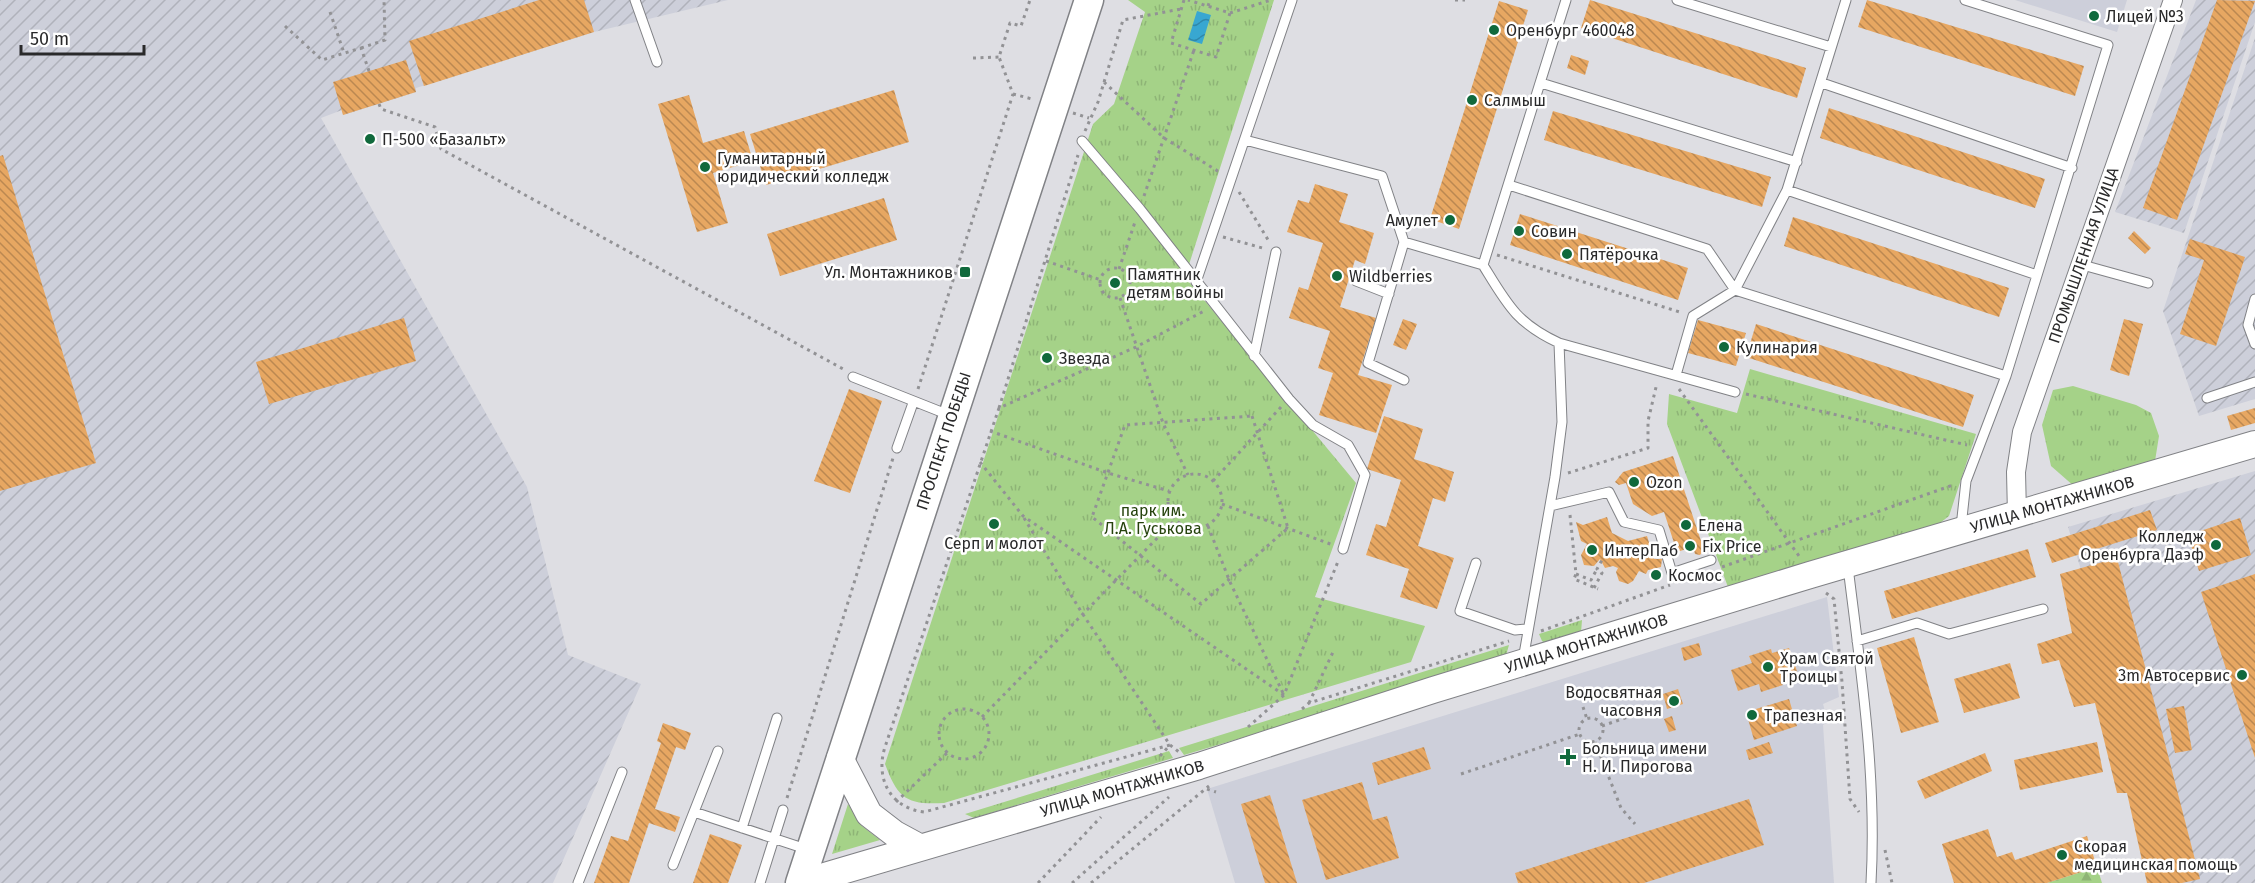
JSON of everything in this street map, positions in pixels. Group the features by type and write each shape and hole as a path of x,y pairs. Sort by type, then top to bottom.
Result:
{"main road":[{"name":"ПРОСПЕКТ ПОБЕДЫ","path":"800,883 1089,0"},
{"name":"УЛИЦА МОНТАЖНИКОВ","path":"800,883 1199,766 1809,575 2255,444"},
{"path":"840,758 869,814 895,834 919,848"}],"street":[{"name":"ПРОМЫШЛЕННАЯ УЛИЦА","path":"2017,514 2016,472 2022,432 2172,0"}],"lane":[{"path":"635,0 657,62"},
{"path":"1196,282 1292,0"},
{"path":"1677,0 1831,47"},
{"path":"1676,375 1693,316 1735,290 1787,190 1846,0"},
{"path":"1961,530 1966,481 2006,376 2072,168 2108,45 1965,0"},
{"path":"1483,265 1541,83 1563,2"},
{"path":"1541,83 1797,162"},
{"path":"1822,83 2072,168"},
{"path":"1245,140 1382,176 1404,242 1368,363 1404,380"},
{"path":"1082,141 1140,209 1289,399 1314,425 1348,445 1365,475 1343,549"},
{"path":"1509,185 1707,249 1735,290 2006,376"},
{"path":"1787,190 2037,275"},
{"path":"1404,242 1483,265 1512,312 1535,332 1559,343 1735,392"},
{"path":"1254,356 1276,252"},
{"path":"2079,264 2148,284"},
{"path":"1356,281 1389,294"},
{"path":"2255,299 2248,325 2255,344"},
{"path":"1523,663 1526,629 1550,506 1562,422 1559,343"},
{"path":"853,377 913,403 951,416"},
{"path":"2207,398 2255,382"},
{"path":"897,448 913,403"},
{"path":"1550,506 1609,492 1624,522 1659,530 1672,573 1711,560"},
{"path":"1476,562 1460,611 1515,630 1526,629"},
{"path":"1847,564 1865,687 1874,833 1871,883"},
{"path":"1857,641 1917,623 1949,634 2043,609"},
{"path":"742,828 777,718"},
{"path":"673,866 718,751"},
{"path":"578,883 622,772"},
{"path":"760,883 783,810"},
{"path":"694,812 811,851"}],"path":[{"path":"285,26 322,60 386,40 384,0"},
{"path":"913,403 1013,94 999,57 1010,23 1021,26 1030,0"},
{"path":"1230,13 1216,57 1171,43 1186,0 1230,13 1271,0"},
{"path":"1208,6 1210,0"},
{"path":"1455,0 1466,0"},
{"path":"1170,745 930,810 910,810 896,802 881,772 881,759 999,408 1089,118 1098,102 1123,20 1181,9"},
{"path":"330,12 344,53"},
{"path":"361,48 369,71"},
{"path":"1119,269 1194,50"},
{"path":"973,58 999,57"},
{"path":"1104,82 1164,138 1232,180 1276,252"},
{"path":"1013,94 1032,99"},
{"path":"379,104 381,110 435,127 441,149 846,370 853,377"},
{"path":"1069,112 1089,118"},
{"path":"1213,233 1276,252"},
{"path":"1487,252 1693,316"},
{"path":"1046,261 1101,280"},
{"path":"1119,269 1127,274 1130,283 1128,292 1120,297 1107,296 1101,289 1101,280 1108,270 1119,269"},
{"path":"1120,297 1163,423 1188,475"},
{"path":"999,408 1136,347 1214,306"},
{"path":"1555,477 1648,448 1648,421 1660,370"},
{"path":"1676,375 1679,390 1806,566 1815,593 1828,593 1833,599 1842,682 1850,799 1886,852 1892,883"},
{"path":"1735,392 1979,447"},
{"path":"1213,481 1289,399"},
{"path":"1252,416 1288,528 1230,582 1201,604 1092,517 1125,425 1252,416"},
{"path":"990,430 1108,473 1169,491"},
{"path":"783,810 877,504 897,448"},
{"path":"980,462 1023,516 1082,613 1170,745 1199,766 1207,789 1216,792"},
{"path":"1201,474 1213,481 1221,492 1222,504 1218,517 1208,526 1194,529 1175,520 1168,507 1169,491 1176,481 1188,475 1201,474"},
{"path":"1568,502 1576,574 1574,579 1596,589 1602,573 1597,569"},
{"path":"1222,504 1343,549 1284,695 1240,734"},
{"path":"1023,516 1284,695"},
{"path":"982,717 1175,520"},
{"path":"1208,526 1230,582 1284,695"},
{"path":"1576,574 1591,580 1602,560"},
{"path":"1309,703 1333,652"},
{"path":"1583,707 1587,719"},
{"path":"1602,726 1656,707"},
{"path":"968,710 982,717 989,732 988,741 978,755 962,759 947,753 939,739 941,723 946,717 952,712 968,710"},
{"path":"1587,719 1596,719 1602,726 1600,738 1595,742 1583,740 1580,725 1587,719"},
{"path":"1461,774 1580,734"},
{"path":"1595,742 1621,808 1635,824"},
{"path":"1154,762 1170,745"},
{"path":"896,802 947,753"},
{"path":"1072,883 1169,797"},
{"path":"1038,883 1104,814"}],"shaded area":[{"path":"0,0 728,0 594,32 416,88 416,92 343,115 342,110 321,118 527,487 568,655 641,684 553,883 0,883"},
{"name":"Лицей №3","path":"2015,0 2127,0 2117,32"},
{"path":"2196,0 2255,0 2255,22 2184,233 2115,212"},
{"path":"2255,38 2255,399 2199,416 2163,311"},
{"path":"2255,471 2255,883 2176,883 2068,527"},
{"name":"Больница имени Н. И. Пирогова","path":"1827,597 1839,697 1823,704 1828,722 1823,725 1834,883 1235,883 1207,789"}],"green space":[{"name":"парк им. Л.А. Гуськова","path":"1128,0 1274,0 1185,277 1356,483 1315,597 1425,626 1411,662 944,803 912,801 894,785 885,764 1093,124 1114,104 1145,12"},
{"path":"1750,369 1976,434 1949,516 1940,523 1728,587 1667,424 1669,394 1737,413"},
{"path":"2073,386 2136,405 2151,413 2159,436 2155,461 2075,487 2051,466 2042,425 2053,390"},
{"path":"1582,620 1581,633 1548,645 1542,641 1539,634"},
{"path":"1509,645 1505,659 1184,755 1179,748"},
{"path":"1169,751 1173,758 974,818 965,814"},
{"path":"848,804 862,826 880,840 832,854"},
{"path":"2097,867 2102,883 2047,883"}],"water":[{"path":"1197,11 1211,15 1202,44 1188,40"}],"building":[{"path":"539,0 584,0 594,32 424,86 409,41"},
{"path":"1590,0 1806,68 1797,98 1581,28"},
{"path":"1867,0 2084,66 2075,96 1858,27"},
{"path":"2217,0 2255,1 2177,220 2143,208"},
{"path":"1499,1 1528,10 1459,229 1430,219"},
{"path":"1571,55 1589,61 1585,75 1567,68"},
{"path":"406,60 416,92 343,115 333,82"},
{"path":"894,90 909,142 766,185 750,134"},
{"name":"Гуманитарный юридический колледж","path":"689,95 703,143 744,131 753,161 713,173 728,223 697,232 658,104"},
{"path":"1829,108 2045,179 2035,208 1820,138"},
{"path":"1553,111 1771,177 1762,207 1544,140"},
{"path":"3,155 96,463 0,491 0,156"},
{"path":"1315,184 1348,194 1339,222 1374,233 1365,264 1355,260 1340,307 1376,318 1358,375 1392,385 1376,433 1319,415 1333,373 1318,368 1330,331 1289,318 1299,287 1308,290 1323,243 1287,232 1298,200 1309,203"},
{"path":"884,198 897,240 780,276 767,234"},
{"path":"1520,214 1688,268 1678,300 1510,245"},
{"path":"1793,217 2009,288 1999,317 1784,246"},
{"path":"2134,231 2151,248 2145,254 2128,238"},
{"path":"2190,239 2245,257 2216,346 2180,334 2204,260 2185,254"},
{"path":"404,318 416,361 269,404 256,362"},
{"path":"1403,319 1417,324 1406,350 1393,345"},
{"path":"2124,319 2143,324 2129,376 2110,370"},
{"path":"1698,320 1746,333 1736,366 1688,353"},
{"path":"1756,324 1974,395 1963,427 1746,357"},
{"path":"849,389 882,401 850,493 814,481"},
{"path":"2255,408 2255,423 2231,430 2227,416"},
{"path":"1384,416 1423,429 1414,459 1454,472 1445,502 1433,498 1418,546 1454,558 1437,609 1400,597 1409,569 1366,555 1376,524 1386,527 1401,480 1367,469"},
{"path":"1673,456 1702,544 1703,551 1700,555 1695,554 1693,547 1677,552 1664,512 1652,516 1633,504 1626,483 1619,485 1615,482 1623,472"},
{"path":"2150,510 2157,530 2052,563 2045,543"},
{"path":"1607,517 1612,533 1628,541 1647,536 1654,559 1662,559 1661,567 1648,570 1646,574 1639,571 1633,581 1628,584 1619,581 1616,572 1618,568 1613,566 1605,568 1600,559 1594,566 1584,565 1581,555 1587,544 1581,541 1576,522 1583,525"},
{"path":"2240,518 2251,555 2199,571 2188,535"},
{"path":"2028,549 2036,577 1892,619 1884,591"},
{"path":"2117,558 2200,879 2182,883 2147,883 2127,793 2117,793 2095,703 2074,707 2059,660 2042,664 2037,644 2072,633 2060,574"},
{"name":"Космос","path":"1659,569 1661,577 1653,580 1650,572"},
{"name":"3m Автосервис","path":"2255,574 2255,758 2201,592"},
{"path":"1914,637 1939,722 1901,733 1877,648"},
{"path":"1699,643 1702,655 1684,661 1681,648"},
{"name":"Храм Святой Троицы","path":"1789,648 1798,674 1781,680 1783,685 1761,692 1759,684 1738,691 1731,670 1752,663 1749,656 1771,649 1772,653"},
{"path":"2010,663 2020,698 1964,713 1954,679"},
{"name":"Водосвятная часовня","path":"1678,689 1683,704 1667,709 1663,694"},
{"path":"1789,699 1797,726 1754,740 1746,712"},
{"path":"2184,706 2192,750 2175,753 2166,709"},
{"path":"1672,716 1676,730 1669,732 1664,719"},
{"path":"663,723 691,733 685,750 676,747 655,809 680,817 675,832 649,823 629,883 594,883 611,836 628,841 661,743 657,741"},
{"path":"1769,742 1773,753 1749,760 1746,750"},
{"path":"2097,742 2103,772 2020,790 2014,760"},
{"path":"1424,747 1431,769 1378,785 1372,763"},
{"path":"1985,753 1992,771 1925,799 1917,781"},
{"path":"1362,782 1373,820 1387,816 1399,858 1326,880 1302,800"},
{"path":"1270,795 1297,883 1265,883 1241,804"},
{"path":"1749,799 1764,845 1644,883 1518,883 1515,873"},
{"name":"Скорая медицинская помощь","path":"1988,829 1997,857 2012,852 2015,860 2087,836 2097,867 2047,883 1954,883 1942,844"},
{"path":"710,834 742,845 728,883 693,883"}],"place":[{"name":"Лицей №3","path":"2094,16"},
{"name":"Оренбург 460048","path":"1494,30"},
{"name":"Салмыш","path":"1472,100"},
{"name":"П-500 «Базальт»","path":"370,139"},
{"name":"Гуманитарный юридический колледж","path":"705,167"},
{"name":"Амулет","path":"1450,220"},
{"name":"Совин","path":"1519,231"},
{"name":"Пятёрочка","path":"1567,254"},
{"name":"Ул. Монтажников","path":"965,272"},
{"name":"Wildberries","path":"1337,276"},
{"name":"Памятник детям войны","path":"1115,283"},
{"name":"Кулинария","path":"1724,347"},
{"name":"Звезда","path":"1047,358"},
{"name":"Ozon","path":"1634,482"},
{"name":"Серп и молот","path":"994,524"},
{"name":"Елена","path":"1686,525"},
{"name":"Колледж Оренбурга Даэф","path":"2216,545"},
{"name":"Fix Price","path":"1690,546"},
{"name":"ИнтерПаб","path":"1592,550"},
{"name":"Космос","path":"1656,575"},
{"name":"Храм Святой Троицы","path":"1768,667"},
{"name":"3m Автосервис","path":"2242,675"},
{"name":"Водосвятная часовня","path":"1674,701"},
{"name":"Трапезная","path":"1752,715"},
{"name":"Больница имени Н. И. Пирогова","path":"1568,757"},
{"name":"Скорая медицинская помощь","path":"2062,855"}]}
